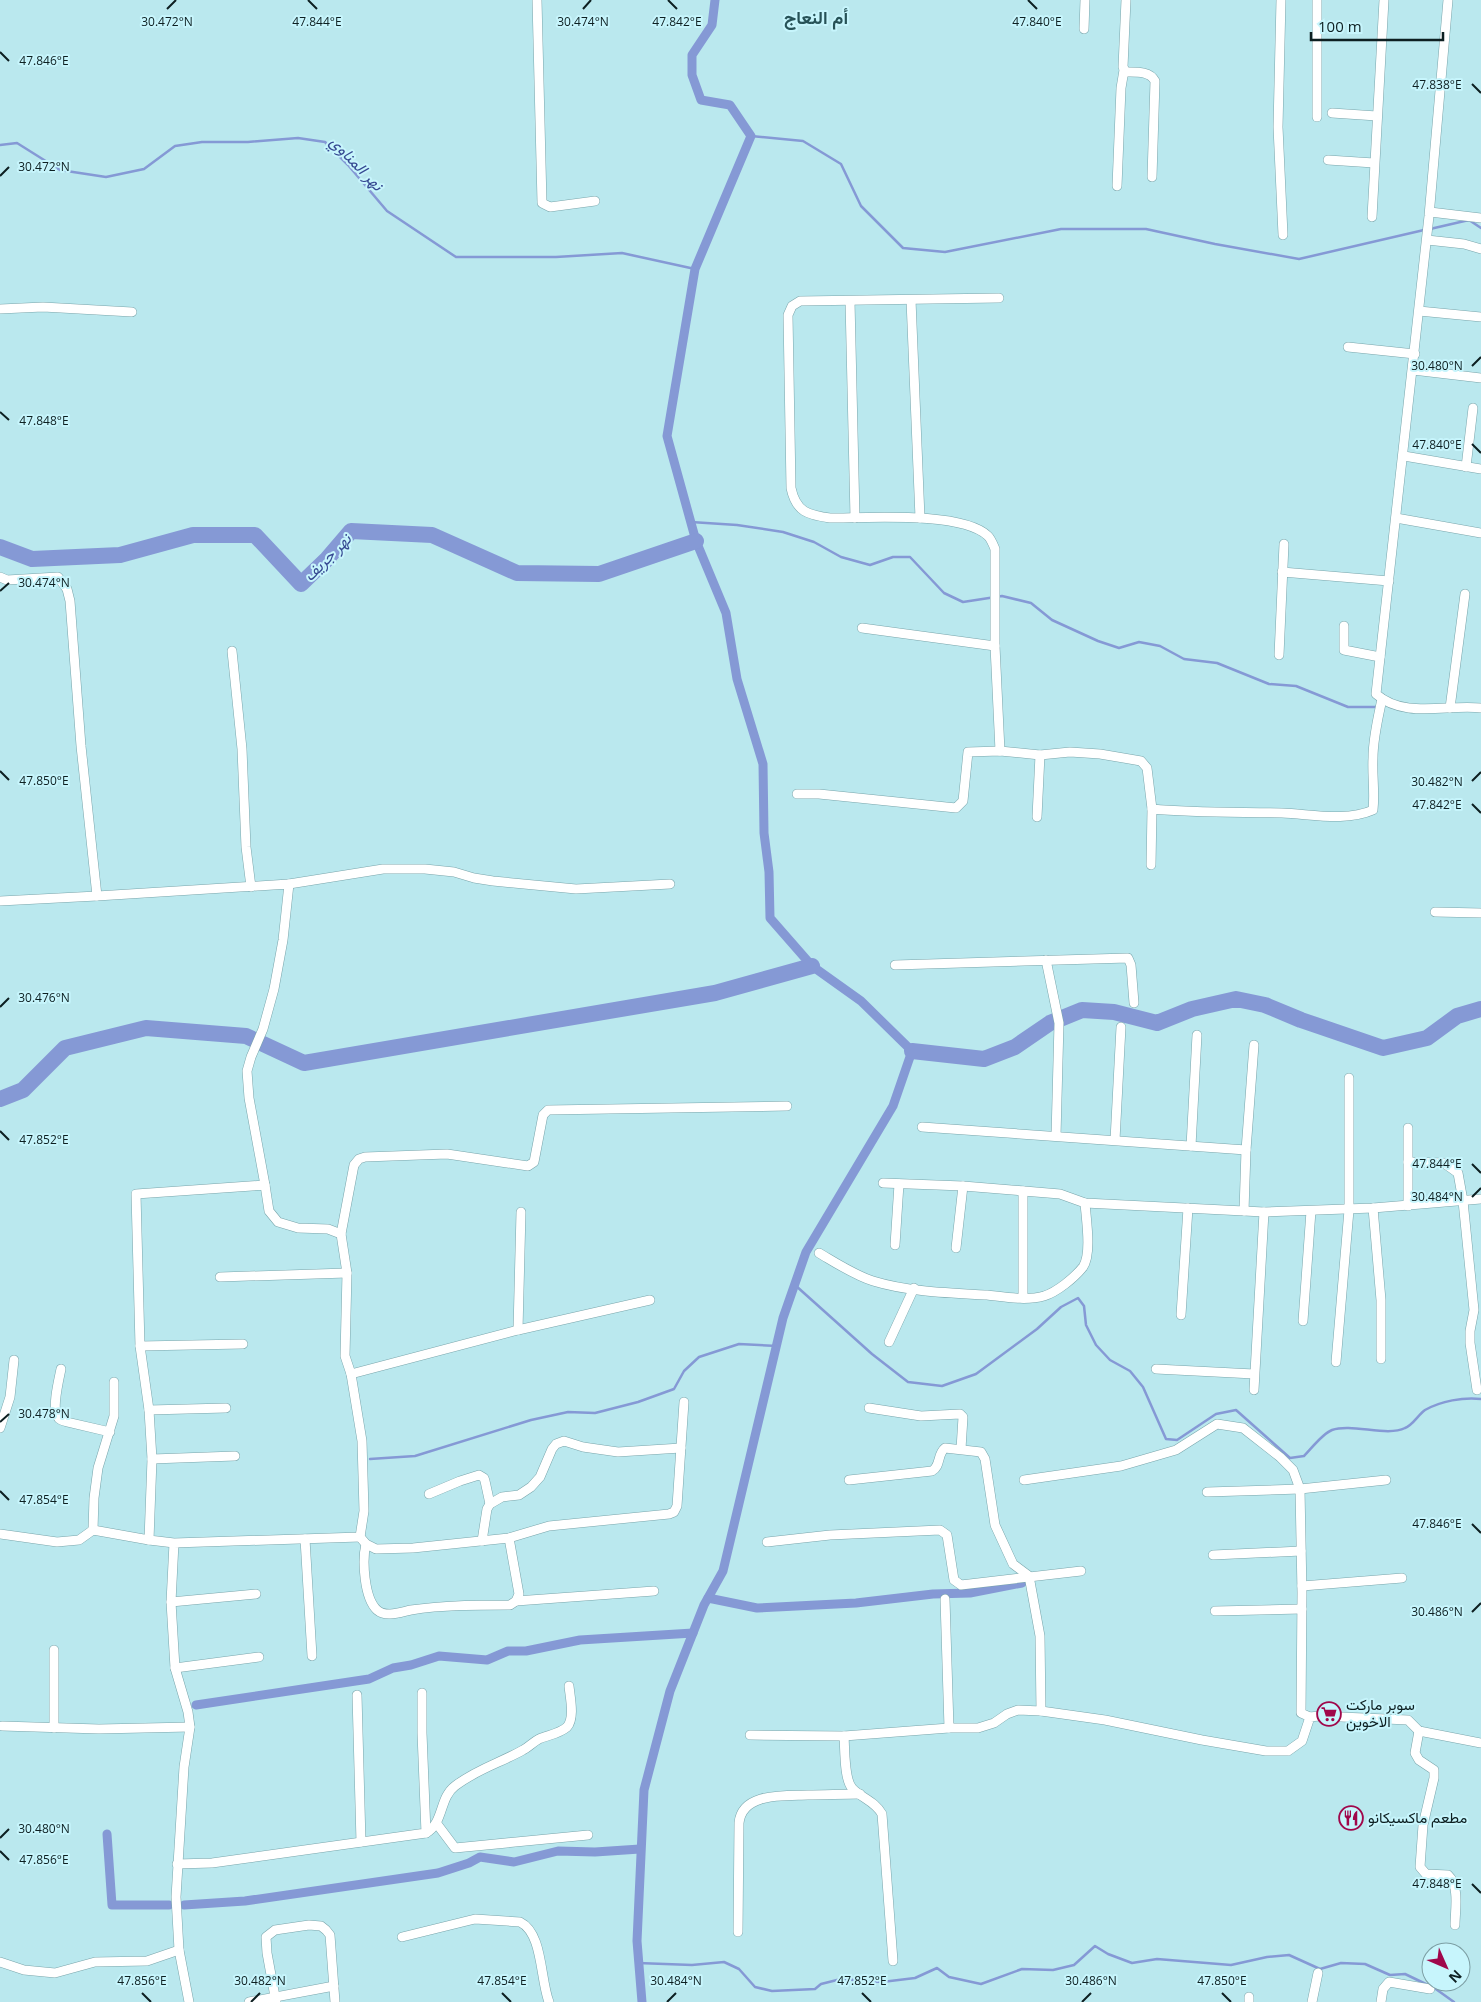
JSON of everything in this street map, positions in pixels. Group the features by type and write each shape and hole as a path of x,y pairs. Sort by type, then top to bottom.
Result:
{"street":[{"path":"537,0 542,203 550,207 594,201"},
{"path":"1084,29 1086,0"},
{"path":"1117,186 1126,0"},
{"path":"1281,0 1278,127 1282,234"},
{"path":"1317,0 1317,117"},
{"path":"1372,217 1384,0"},
{"path":"1448,0 1430,214 1376,694 1382,699 1406,708 1481,708"},
{"path":"1124,70 1147,73 1156,81 1152,177"},
{"path":"1332,113 1377,116"},
{"path":"1328,160 1374,162"},
{"path":"1430,214 1481,218"},
{"path":"1427,239 1464,244 1481,249"},
{"path":"999,298 800,301 792,306 788,314 791,488 793,497 800,509 812,516 938,519 973,527 987,535 995,549 996,707 1000,751"},
{"path":"911,300 920,518"},
{"path":"850,301 855,518"},
{"path":"0,309 44,307 132,312"},
{"path":"1419,311 1481,316"},
{"path":"1348,347 1414,354"},
{"path":"1413,370 1481,378"},
{"path":"1466,467 1473,408"},
{"path":"1404,456 1481,469"},
{"path":"1396,518 1481,533"},
{"path":"1279,654 1284,544"},
{"path":"1282,572 1389,581"},
{"path":"0,577 7,580 58,577 67,589 70,601 81,746 97,896"},
{"path":"1450,708 1465,594"},
{"path":"1344,626 1344,650 1380,657"},
{"path":"862,628 995,646"},
{"path":"232,651 242,749 246,847 251,887"},
{"path":"1152,809 1188,812 1326,816 1362,815 1373,810 1375,790 1373,758 1376,726 1382,699"},
{"path":"797,794 819,794 956,808 963,801 968,752 1000,751 1040,755 1070,752 1100,754 1141,761 1147,768 1152,809 1151,865"},
{"path":"1037,818 1040,755"},
{"path":"0,901 289,884 383,870 425,869 454,872 493,881 576,889 670,884"},
{"path":"289,884 274,989 263,1029 253,1050 247,1071 249,1098 269,1211 278,1222 298,1228 328,1228 341,1234"},
{"path":"1435,912 1481,913"},
{"path":"895,965 1128,958 1131,965 1134,1003"},
{"path":"1046,960 1059,1023 1056,1136"},
{"path":"1115,1140 1121,1027"},
{"path":"1191,1146 1198,1035"},
{"path":"1244,1211 1246,1150 1254,1045"},
{"path":"1336,1362 1349,1210 1349,1078"},
{"path":"509,1538 520,1594 516,1601 510,1605 422,1609 388,1614 377,1610 370,1597 363,1556 362,1441 351,1374 345,1356 347,1273 341,1234 354,1166 359,1159 365,1157 447,1154 528,1166 534,1162 543,1115 548,1110 787,1106"},
{"path":"922,1126 1246,1150"},
{"path":"1408,1128 1408,1206"},
{"path":"1408,1162 1444,1163 1458,1173 1463,1201 1474,1310 1470,1343 1477,1390"},
{"path":"883,1183 963,1186 1060,1194 1085,1203 1264,1212 1349,1210 1481,1199"},
{"path":"895,1245 899,1184"},
{"path":"149,1540 152,1459 149,1410 140,1346 136,1194 265,1185"},
{"path":"956,1248 963,1186"},
{"path":"1023,1298 1024,1191"},
{"path":"819,1253 844,1268 873,1281 914,1288 1023,1298 1044,1296 1065,1284 1084,1265 1089,1239 1085,1203"},
{"path":"1181,1315 1188,1208"},
{"path":"1373,1208 1381,1300 1381,1360"},
{"path":"1303,1321 1311,1211"},
{"path":"518,1330 521,1212"},
{"path":"1254,1390 1264,1212"},
{"path":"220,1277 347,1273"},
{"path":"889,1342 914,1288"},
{"path":"351,1374 518,1330 650,1300"},
{"path":"140,1346 243,1344"},
{"path":"0,1428 10,1397 14,1360"},
{"path":"60,1369 55,1409 56,1416 60,1420 110,1432"},
{"path":"1156,1369 1254,1374"},
{"path":"93,1530 94,1498 98,1468 114,1416 114,1382"},
{"path":"0,1534 57,1542 79,1540 93,1530 149,1540 174,1542 305,1539 363,1540 376,1549 393,1549 509,1538 549,1526 669,1514 674,1512 677,1506 684,1402"},
{"path":"149,1410 226,1408"},
{"path":"869,1408 921,1416 960,1414 963,1417 961,1450"},
{"path":"1024,1480 1121,1466 1176,1450 1217,1424 1244,1428 1293,1470 1300,1489 1302,1586 1301,1713 1310,1717 1408,1720 1419,1731 1481,1742"},
{"path":"482,1541 487,1509 490,1504 502,1498 519,1495 531,1487 540,1477 556,1444 564,1441 583,1447 618,1452 681,1448"},
{"path":"849,1480 932,1471 937,1467 942,1450 945,1448 981,1452 995,1525 1013,1564 1029,1576 1040,1636 1042,1711"},
{"path":"152,1459 235,1456"},
{"path":"429,1494 460,1480 479,1475 484,1478 490,1504"},
{"path":"1207,1492 1300,1489 1386,1480"},
{"path":"767,1542 830,1535 940,1530 947,1535 953,1575 957,1584 966,1585 1081,1571"},
{"path":"305,1539 312,1656"},
{"path":"174,1542 171,1602 175,1668 188,1712 190,1727 184,1767 176,1897 179,1950 189,2002"},
{"path":"1213,1555 1301,1551"},
{"path":"1302,1586 1402,1578"},
{"path":"516,1601 654,1590"},
{"path":"171,1602 256,1594"},
{"path":"945,1599 949,1728"},
{"path":"1215,1611 1302,1609"},
{"path":"54,1650 54,1728"},
{"path":"175,1668 259,1657"},
{"path":"177,1864 212,1863 426,1833 434,1829 446,1798 453,1788 478,1771 523,1750 536,1740 568,1726 571,1720 569,1686"},
{"path":"422,1693 426,1833"},
{"path":"357,1695 361,1842"},
{"path":"750,1735 844,1736 949,1728 978,1728 994,1723 1007,1714 1018,1710 1042,1711 1105,1720 1266,1751 1288,1750 1302,1741 1310,1717"},
{"path":"2,1726 54,1728 190,1727"},
{"path":"1419,1731 1416,1752 1420,1760 1434,1770 1424,1825 1420,1867 1426,1874 1448,1875 1453,1879 1455,1887 1455,1925"},
{"path":"844,1736 848,1782 852,1788 878,1807 882,1814 893,1961"},
{"path":"738,1932 739,1823 742,1811 755,1801 774,1796 860,1794"},
{"path":"437,1824 450,1844 455,1848 461,1849 588,1835"},
{"path":"402,1937 475,1919 520,1922 526,1925 534,1935 549,2002"},
{"path":"276,1999 266,1942 270,1932 310,1925 320,1926 330,1936 335,2002"},
{"path":"0,1962 24,1970 55,1973 94,1962 148,1961 179,1950"},
{"path":"1312,2002 1318,1974"},
{"path":"1381,2002 1383,1989 1389,1982 1421,1987"},
{"path":"250,2002 276,1999 334,1986"}],"waterway":[{"path":"642,2002 637,1941 644,1790 670,1691 704,1605 723,1571 783,1318 806,1252 893,1106 912,1051 861,1001 812,966 770,918 769,872 764,833 763,764 737,679 726,613 696,541 667,436 695,269 751,136 730,105 701,100 692,75 692,55 712,25 715,0"},
{"path":"751,136 803,141 841,164 861,206 903,248 945,252 1061,229 1146,229 1299,259 1424,230"},
{"name":"نهر المناوي","path":"0,145 17,143 60,170 106,177 144,169 175,146 202,142 248,142 298,138 325,142 348,165 387,211 456,257 556,257 622,253 695,269"},
{"path":"1430,229 1469,220 1481,228"},
{"path":"691,522 737,525 783,532 814,542 841,557 870,565 893,557 910,557 944,593 963,602 1002,596 1031,603 1052,620 1098,641 1119,648 1139,642 1160,646 1184,659 1217,663 1269,684 1296,686 1348,707 1376,707"},
{"name":"نهر جريف","path":"0,547 32,559 120,555 193,535 255,535 301,584 327,559 351,531 432,535 517,573 599,574 696,541"},
{"path":"0,1099 23,1090 65,1048 146,1028 246,1036 304,1063 715,993 812,966"},
{"path":"912,1051 984,1059 1015,1047 1050,1023 1082,1010 1114,1012 1157,1023 1192,1009 1236,999 1265,1005 1301,1020 1383,1048 1427,1038 1457,1016 1481,1009"},
{"path":"795,1285 872,1354 908,1382 942,1386 976,1374 1037,1329 1061,1307 1078,1298 1084,1306 1086,1325 1096,1345 1110,1360 1130,1371 1143,1387 1166,1439 1177,1440 1216,1414 1236,1410 1290,1458 1304,1456 1321,1438 1332,1430 1340,1428 1379,1431 1398,1430 1408,1427 1425,1410 1438,1404 1460,1399 1481,1399"},
{"path":"370,1459 415,1456 531,1420 568,1412 595,1413 638,1402 674,1389 684,1371 699,1357 739,1344 777,1346"},
{"path":"708,1598 757,1608 856,1603 933,1594 970,1593 1022,1583"},
{"path":"196,1705 369,1679 393,1668 411,1665 439,1656 487,1660 508,1651 526,1651 580,1640 693,1633"},
{"path":"107,1834 112,1905 169,1905"},
{"path":"184,1905 245,1901 438,1873 469,1863 480,1857 514,1862 558,1851 595,1852 640,1849"},
{"path":"638,1963 692,1965 724,1962 739,1969 755,1987 772,1991 815,1989 821,1984 841,1979 882,1982 915,1978 937,1968 949,1977 981,1984 1022,1969 1053,1970 1074,1965 1095,1946 1108,1954 1132,1963 1157,1959 1231,1965 1267,1957 1289,1955 1320,1969 1341,1963 1365,1964 1390,1975 1405,1974 1421,1982"},
{"path":"1440,1992 1454,2002"}],"place":[{"name":"سوبر ماركت الاخوين","path":"1329,1714"},
{"name":"مطعم ماكسيكانو","path":"1351,1818"}],"district":[{"name":"أم النعاج","path":"816,18"}]}
